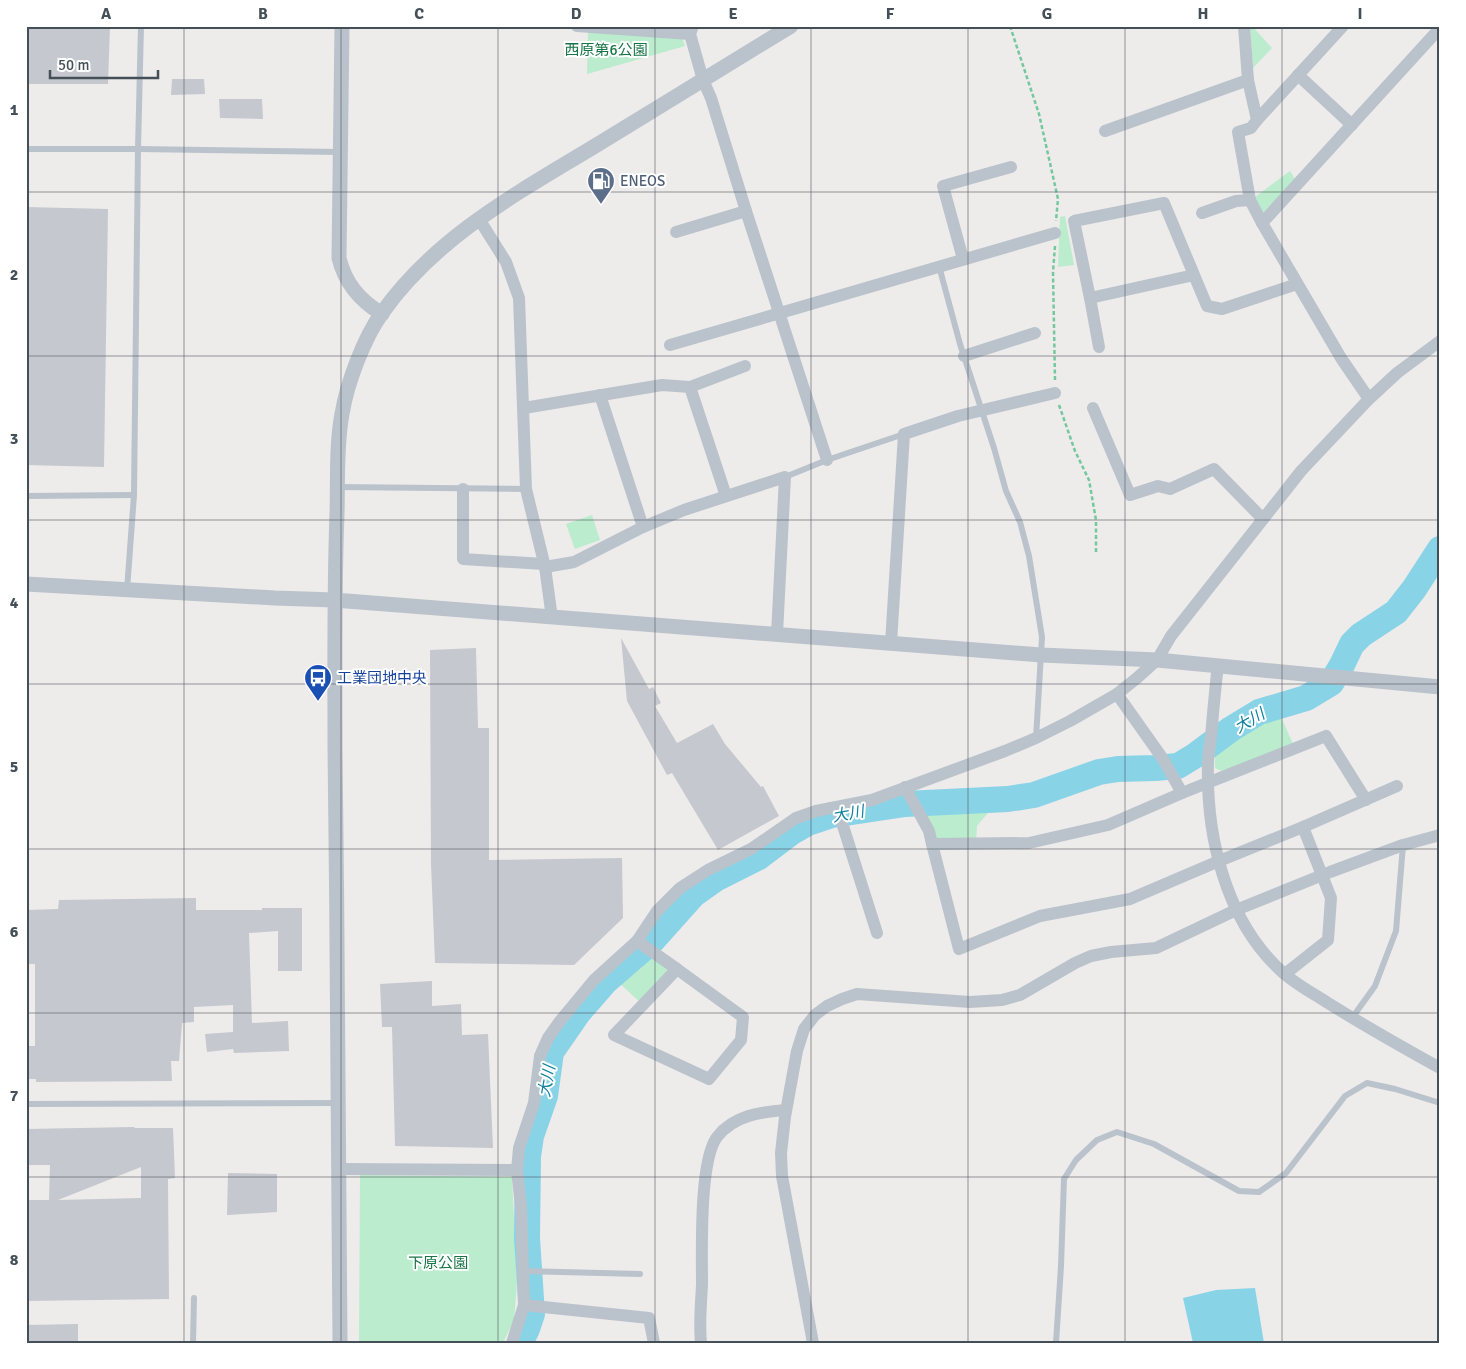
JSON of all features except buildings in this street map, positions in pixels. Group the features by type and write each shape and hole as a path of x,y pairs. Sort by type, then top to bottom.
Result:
{"street":[{"path":"342,26 339,258 342,271 358,296 366,305 382,314"},
{"path":"577,26 691,30 703,80 711,98 827,460"},
{"path":"340,1343 334,600 339,443 342,412 360,355 371,330 405,284 429,259 479,219 558,168 791,26"},
{"path":"1244,26 1248,80 1257,120"},
{"path":"1343,26 1251,128 1238,132 1250,200 1341,358 1369,399"},
{"path":"1262,223 1440,28"},
{"path":"1298,75 1352,125"},
{"path":"1105,131 1248,80"},
{"path":"963,259 943,186 1011,167"},
{"path":"1202,213 1236,201 1250,200"},
{"path":"1099,347 1074,221 1164,203 1207,306 1222,309 1297,284"},
{"path":"676,232 746,211"},
{"path":"479,219 506,262 519,298 526,489 545,566 552,618"},
{"path":"670,345 1056,233"},
{"path":"1090,298 1194,275"},
{"path":"964,356 1035,333"},
{"path":"512,1343 525,1304 522,1271 521,1206 517,1170 519,1148 534,1103 540,1056 548,1038 560,1021 594,980 637,941 658,910 680,888 708,870 751,849 796,818 907,791 1036,738 1117,694 1157,660 1171,636 1301,471 1369,399 1398,373 1440,341"},
{"path":"524,408 662,385 690,387 745,366"},
{"path":"690,387 726,496"},
{"path":"891,643 904,434 982,410 1055,393"},
{"path":"600,395 643,527"},
{"path":"1094,408 1130,495 1158,486 1170,489 1214,468 1264,519"},
{"path":"463,489 463,559 545,566 574,562 643,527 684,510 785,477 777,634"},
{"path":"26,584 334,600 1041,655 1157,660 1440,687"},
{"path":"1218,666 1208,762 1208,784 1212,832 1219,861 1236,910 1245,926 1269,958 1285,974 1352,1018 1440,1068"},
{"path":"1117,694 1163,759 1179,788"},
{"path":"932,844 1029,843 1108,825 1179,788 1208,784 1326,736 1366,800"},
{"path":"907,791 929,831 958,949 1040,916 1130,899 1304,827 1397,786"},
{"path":"837,807 877,933"},
{"path":"1285,974 1328,940 1331,898 1304,827"},
{"path":"813,1343 782,1176 781,1153 786,1110 797,1051 804,1029 815,1015 842,998 857,994 970,1002 1002,1000 1020,995 1075,963 1091,956 1111,952 1156,948 1236,910 1322,875 1403,845 1440,835"},
{"path":"637,941 655,953 677,969 743,1017 741,1040 709,1079 614,1035 677,969"},
{"path":"701,1343 703,1206 708,1161 716,1138 727,1127 743,1118 762,1112 786,1110"},
{"path":"340,1169 517,1170"},
{"path":"525,1304 649,1318 654,1343"}],"lane":[{"path":"127,590 134,495 141,26"},
{"path":"26,149 340,152"},
{"path":"939,266 964,356 1006,491 1020,522 1029,556 1042,637 1036,738"},
{"path":"785,477 827,460 904,434"},
{"path":"338,487 526,489"},
{"path":"26,496 134,495"},
{"path":"1352,1018 1375,986 1396,931 1403,845"},
{"path":"1056,1343 1064,1179 1076,1160 1097,1140 1117,1132 1154,1144 1239,1191 1259,1192 1286,1173 1345,1096 1368,1084 1395,1089 1440,1103"},
{"path":"26,1104 339,1103"},
{"path":"522,1271 640,1274"},
{"path":"193,1343 194,1298"}],"path":[{"path":"1010,26 1038,114 1058,199 1053,272 1055,393 1075,451 1089,480 1096,520 1096,552"}],"green space":[{"path":"1250,26 1272,48 1253,68"},
{"name":"西原第6公園","path":"588,30 682,37 685,46 587,74"},
{"path":"1290,171 1295,179 1262,214 1255,197"},
{"path":"1065,216 1074,265 1058,267 1060,217"},
{"path":"592,515 600,540 575,549 566,524"},
{"path":"1277,708 1294,746 1226,773 1215,768 1215,744 1260,714"},
{"path":"996,803 977,826 976,842 934,842 918,806"},
{"path":"647,949 667,965 669,976 642,1004 616,980"},
{"name":"下原公園","path":"360,1175 512,1177 517,1282 514,1320 503,1343 359,1343"}],"water":[{"path":"1255,1288 1264,1343 1193,1343 1183,1298 1216,1290"}],"waterway":[{"name":"大川","path":"520,1343 532,1314 527,1238 528,1156 531,1136 545,1096 551,1052 578,1013 605,982 651,942 693,895 717,878 759,857 792,832 808,823 832,815 905,804 1008,799 1034,795 1099,772 1118,769 1178,766 1259,712 1306,698 1331,683 1352,644 1361,635 1396,612 1414,589 1440,549"}],"place":[{"name":"ENEOS","path":"601,205"},
{"name":"工業団地中央","path":"318,702"}]}
